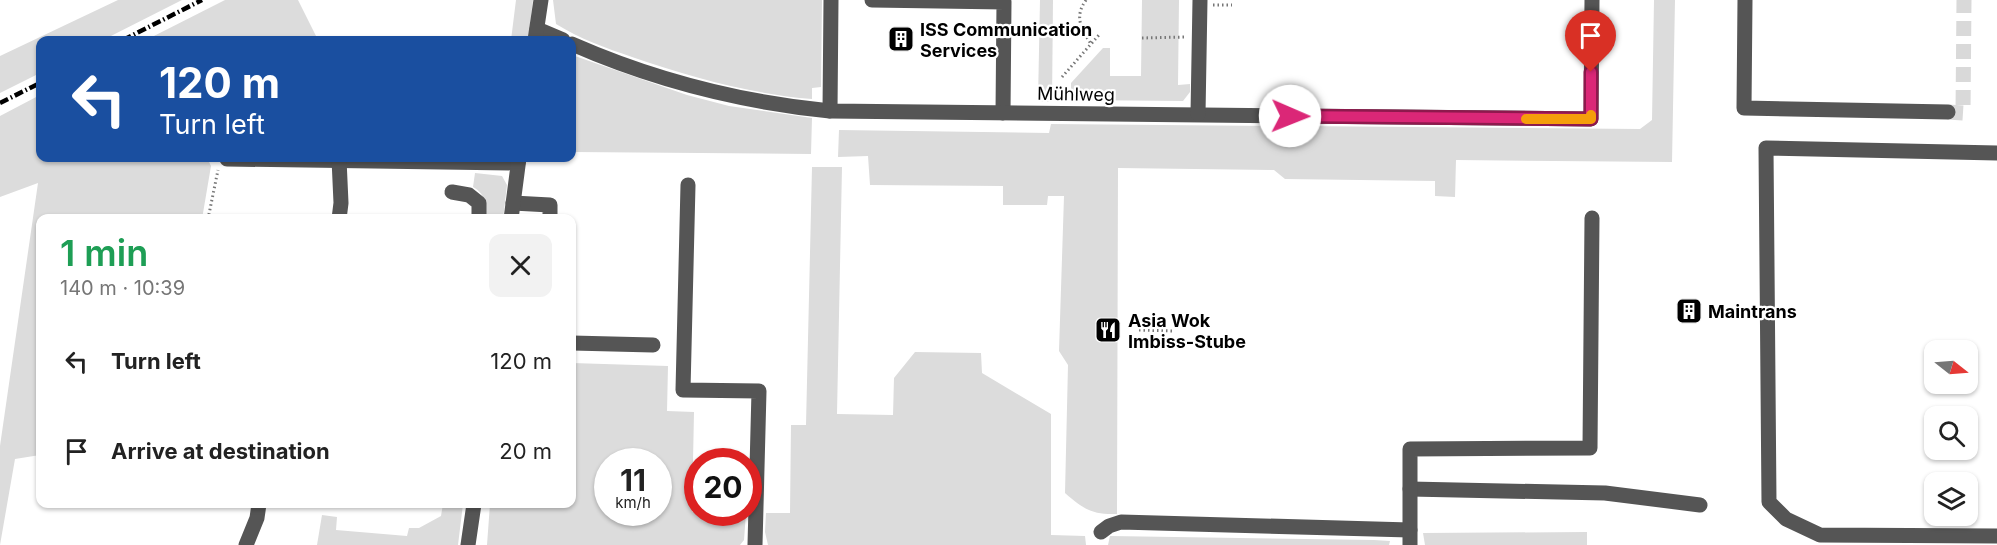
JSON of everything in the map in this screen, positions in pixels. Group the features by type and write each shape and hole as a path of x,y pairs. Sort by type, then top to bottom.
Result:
{"street":[{"path":"536,35 541,0"},
{"path":"830,111 831,0"},
{"path":"872,0 1004,2 1003,112"},
{"path":"1198,114 1200,0"},
{"name":"Mühlweg","path":"576,45 671,81 722,95 778,106 830,111 1591,119 1592,0"},
{"path":"1745,0 1744,108 1948,112"},
{"path":"1997,153 1766,148 1769,502 1786,519 1820,535 1997,536"},
{"path":"339,162 340,214"},
{"path":"512,214 519,162"},
{"path":"687,185 683,390 759,390 755,545"},
{"path":"452,192 469,195 479,203 479,214"},
{"path":"513,203 550,205 550,214"},
{"path":"1101,532 1120,522 1410,538 1410,449 1590,448 1592,218"},
{"path":"576,344 653,345"},
{"path":"1410,489 1605,493 1700,505"},
{"path":"246,545 258,518 259,508"},
{"path":"468,545 473,508"}],"path":[{"path":"1086,0 1080,11 1079,25 1092,44"},
{"path":"1062,77 1100,35"},
{"path":"1142,38 1199,37"},
{"path":"209,214 216,172 224,162"},
{"path":"1139,330 1172,331"}],"shaded area":[{"path":"118,0 182,0 111,36 42,36"},
{"path":"225,0 298,0 316,36 154,36"},
{"path":"516,0 533,0 528,36 512,36"},
{"path":"553,0 822,0 821,87 812,88 812,99 789,97 721,84 622,54 593,43 556,24"},
{"path":"1040,0 1053,0 1052,102 1038,101"},
{"path":"1142,0 1179,0 1178,85 1190,84 1190,92 1183,101 1071,100 1071,83 1103,48 1110,48 1110,76 1141,76"},
{"path":"1654,0 1675,0 1672,162 1456,160 1455,197 1435,196 1435,181 1285,179 1274,170 1118,168 1117,514 1089,510 1065,493 1068,365 1059,351 1064,196 1048,196 1047,205 1003,205 1003,186 870,185 868,156 838,157 839,130 1049,133 1051,124 1640,129 1652,120"},
{"path":"36,39 36,75 0,93 0,56"},
{"path":"576,56 687,95 729,106 812,118 811,154 576,152"},
{"path":"36,97 36,162 209,162 211,166 203,214 36,214 36,456 15,459 0,545 0,446 38,183 0,197 0,116"},
{"path":"812,167 842,167 837,414 893,415 894,378 915,352 981,353 982,373 1051,414 1051,535 1085,536 1086,545 768,545 765,532 766,513 790,513 791,425 806,425"},
{"path":"475,173 502,176 507,185 504,214 484,214 483,197 473,187"},
{"path":"576,363 668,366 667,411 694,412 693,448 684,448 684,526 745,526 744,540 740,545 487,545 490,508 576,508"},
{"path":"442,508 463,508 458,545 317,545 322,515 337,517 336,530 407,536 409,528 419,528 441,516"},
{"path":"1587,532 1587,545 1425,545 1423,533"},
{"path":"1110,536 1390,541 1389,545 1108,545"}],"tunnel":[{"path":"1948,112 1963,113 1964,0"}],"railway":[{"path":"131,36 202,0"},
{"path":"0,103 36,85"}],"slow traffic":[{"path":"1526,119 1591,119 1591,115"}],"place":[{"name":"ISS Communication Services","path":"901,39"},
{"name":"Maintrans","path":"1689,311"},
{"name":"Asia Wok Imbiss-Stube","path":"1108,330"}],"route":[{"path":"1290,116 1591,119 1591,72"}]}
